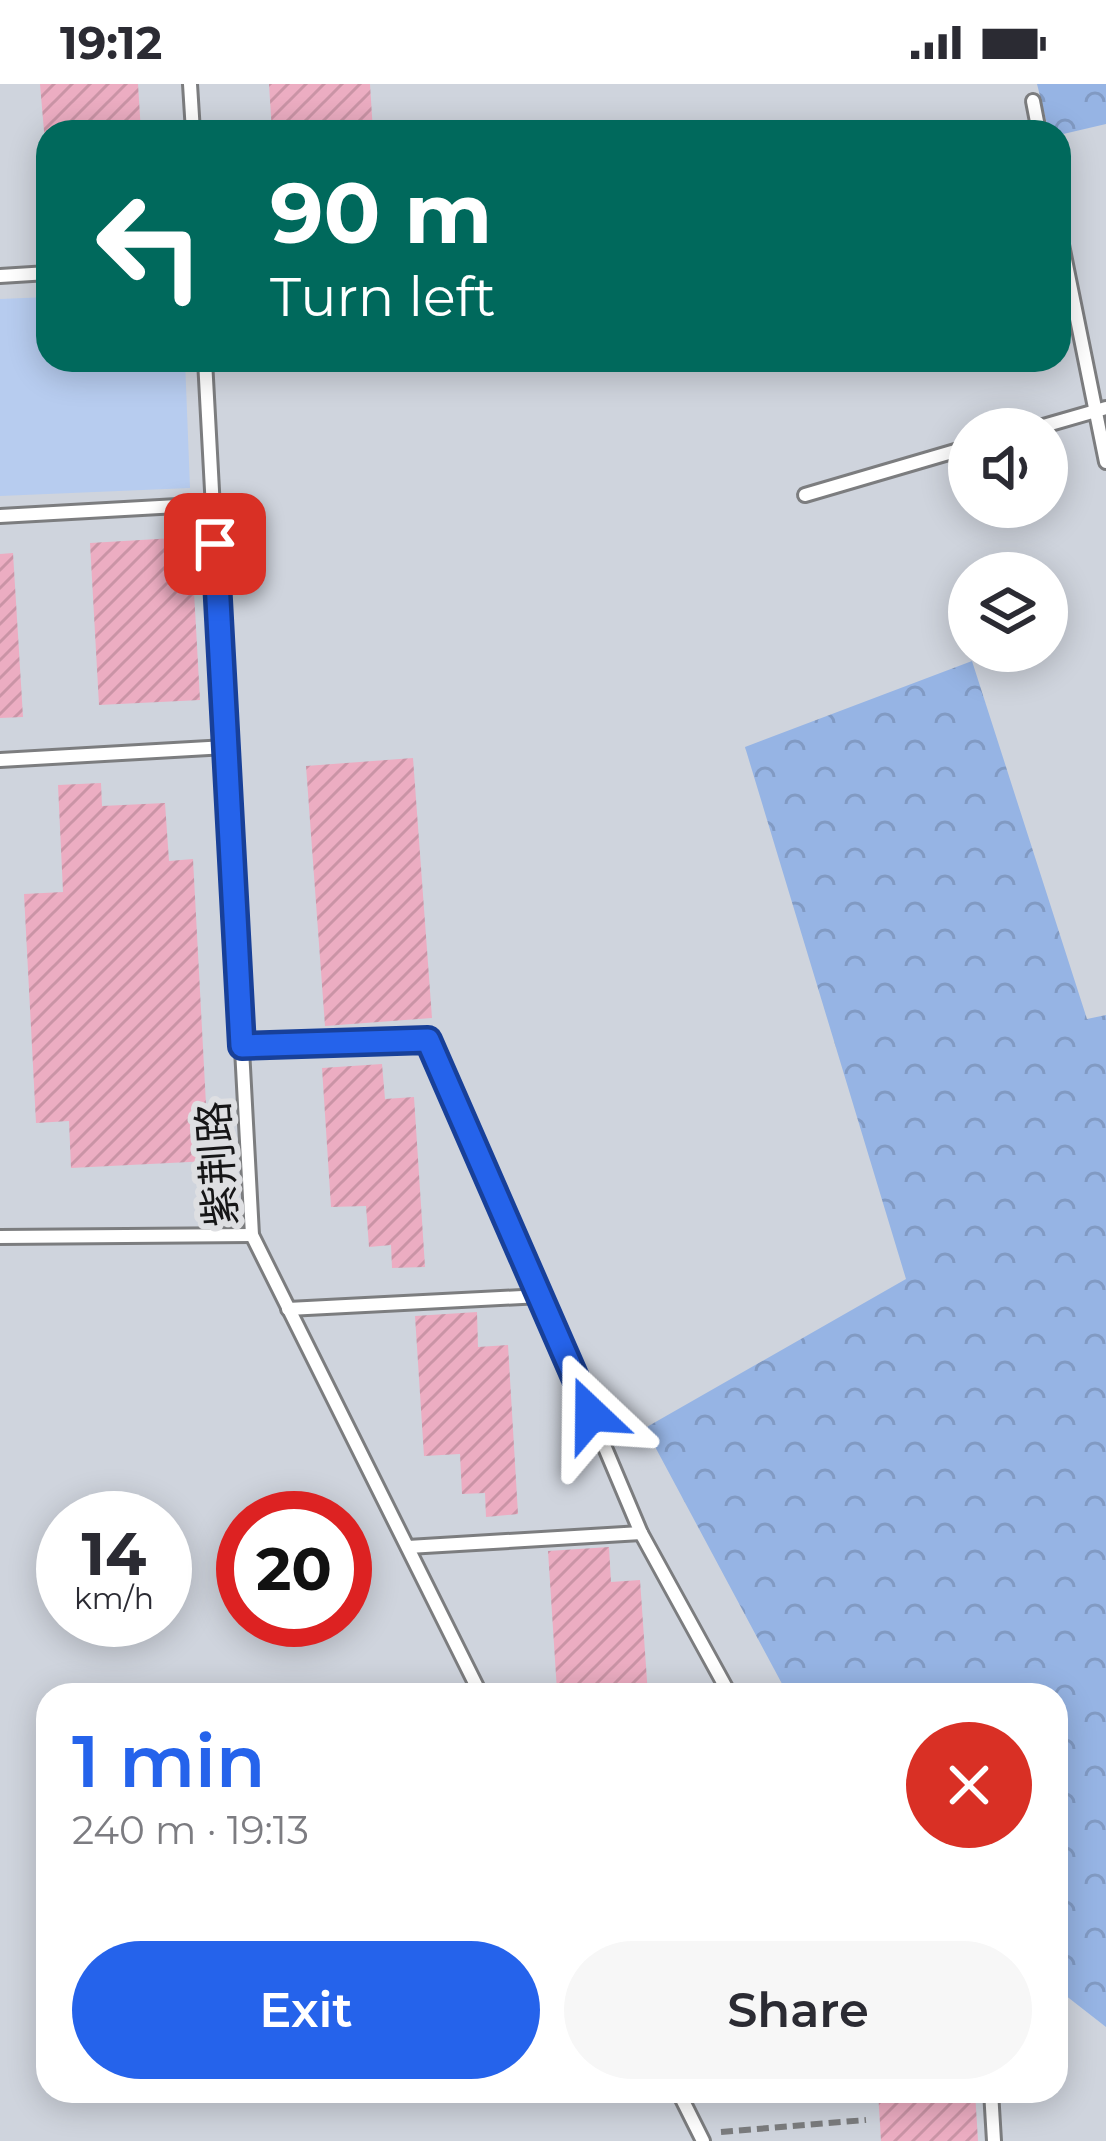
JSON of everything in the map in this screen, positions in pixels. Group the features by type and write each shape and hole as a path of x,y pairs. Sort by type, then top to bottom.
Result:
{"lane":[{"path":"190,84 192,120"},
{"path":"1033,101 1037,120"},
{"path":"0,276 36,274"},
{"path":"1071,281 1101,409 1106,462"},
{"name":"紫荆路","path":"206,372 252,1235 475,1683"},
{"path":"1068,419 1101,409"},
{"path":"805,495 948,453"},
{"path":"0,516 213,504"},
{"path":"0,760 226,747"},
{"path":"242,1046 428,1040 641,1533 723,1683"},
{"path":"0,1237 252,1235"},
{"path":"288,1310 541,1296"},
{"path":"407,1547 641,1533"},
{"path":"684,2103 701,2137"},
{"path":"992,2103 994,2141"}],"path":[{"path":"701,2137 866,2120"}],"shaded area":[{"path":"0,84 1106,84 1106,2141 0,2141"},
{"path":"36,298 36,372 185,372 190,488 0,496 0,299"}],"green space":[{"path":"1037,84 1106,84 1106,124 1071,132 1071,120 1046,120"},
{"path":"948,670 976,672 1087,1019 1106,1015 1106,2027 1068,1997 1068,1683 782,1683 645,1428 906,1279 745,747"}],"building":[{"path":"40,84 138,84 140,120 43,120"},
{"path":"269,84 370,84 372,120 271,120"},
{"path":"191,537 200,700 99,705 90,543"},
{"path":"13,553 23,717 0,718 0,554"},
{"path":"413,758 432,1018 325,1026 306,766"},
{"path":"101,783 102,806 165,803 169,861 193,859 209,1161 71,1168 69,1121 36,1123 24,894 63,892 58,785"},
{"path":"382,1064 385,1099 414,1097 425,1267 392,1268 391,1245 369,1247 366,1206 331,1207 322,1068"},
{"path":"477,1312 478,1347 508,1345 518,1514 486,1517 485,1493 462,1494 460,1454 424,1456 415,1316"},
{"path":"609,1547 611,1582 640,1580 647,1683 556,1683 548,1551"},
{"path":"879,2103 976,2103 978,2141 881,2141"}],"route":[{"path":"215,544 242,1046 428,1040 591,1414"}]}
